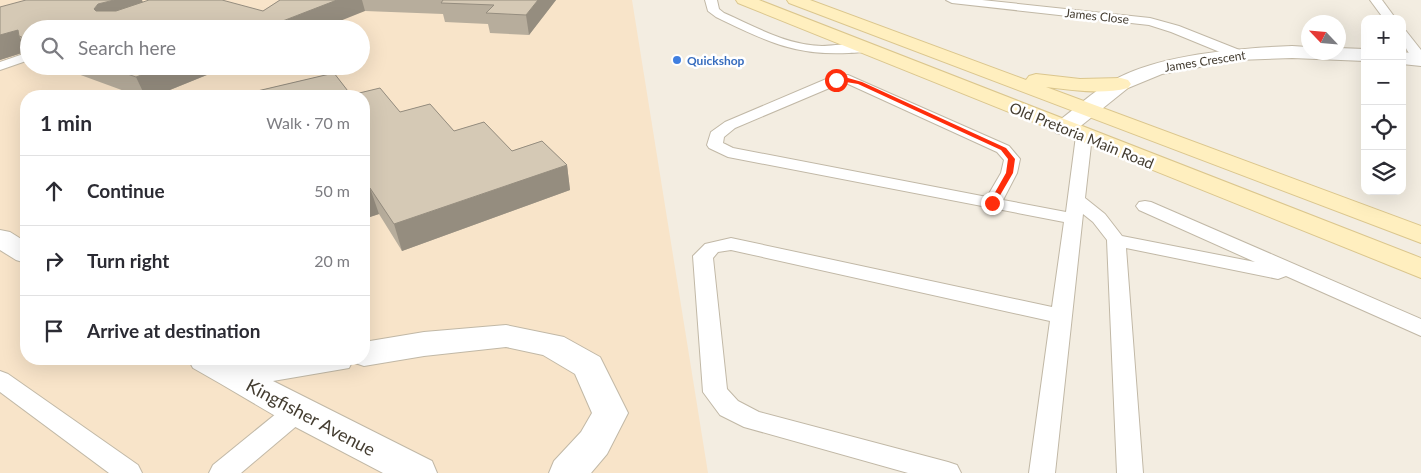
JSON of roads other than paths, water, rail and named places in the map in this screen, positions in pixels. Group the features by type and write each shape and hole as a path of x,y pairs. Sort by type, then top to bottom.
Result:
{"main road":[{"name":"Old Pretoria Main Road","path":"744,0 1421,269"},
{"name":"Old Pretoria Main Road","path":"795,0 1421,235"},
{"path":"957,62 1012,76 1057,83 1091,86 1121,84"}],"street":[{"name":"James Crescent","path":"1074,132 1086,110 1121,84 1157,69 1237,54 1292,52 1361,55"},
{"path":"1406,58 1421,59"},
{"path":"0,238 20,250"},
{"path":"370,353 424,344 506,336 552,345 588,366 610,413 594,443 568,473"},
{"path":"219,367 248,365"},
{"name":"Kingfisher Avenue","path":"219,367 297,411 418,473"}],"lane":[{"path":"711,0 714,11 720,15 781,42 799,47 828,50 864,48"},
{"name":"James Close","path":"952,0 1150,22 1169,27 1237,54"},
{"path":"1376,0 1387,15"},
{"path":"1108,2 1110,17"},
{"path":"1406,39 1421,59"},
{"path":"0,66 20,59"},
{"path":"992,203 1009,173 1012,159 1003,149 848,80 836,80 730,125 716,135 715,145 728,152 992,203 1076,209 1099,218 1116,240 1130,473"},
{"path":"1042,473 1076,209 1074,132"},
{"path":"1144,206 1421,328"},
{"path":"1116,240 1316,282"},
{"path":"948,473 753,420 729,408 715,392 703,256 712,248 731,244 1062,316"},
{"path":"0,380 129,473"},
{"path":"222,473 297,411"}],"place":[{"name":"Quickshop","path":"677,60"}]}
